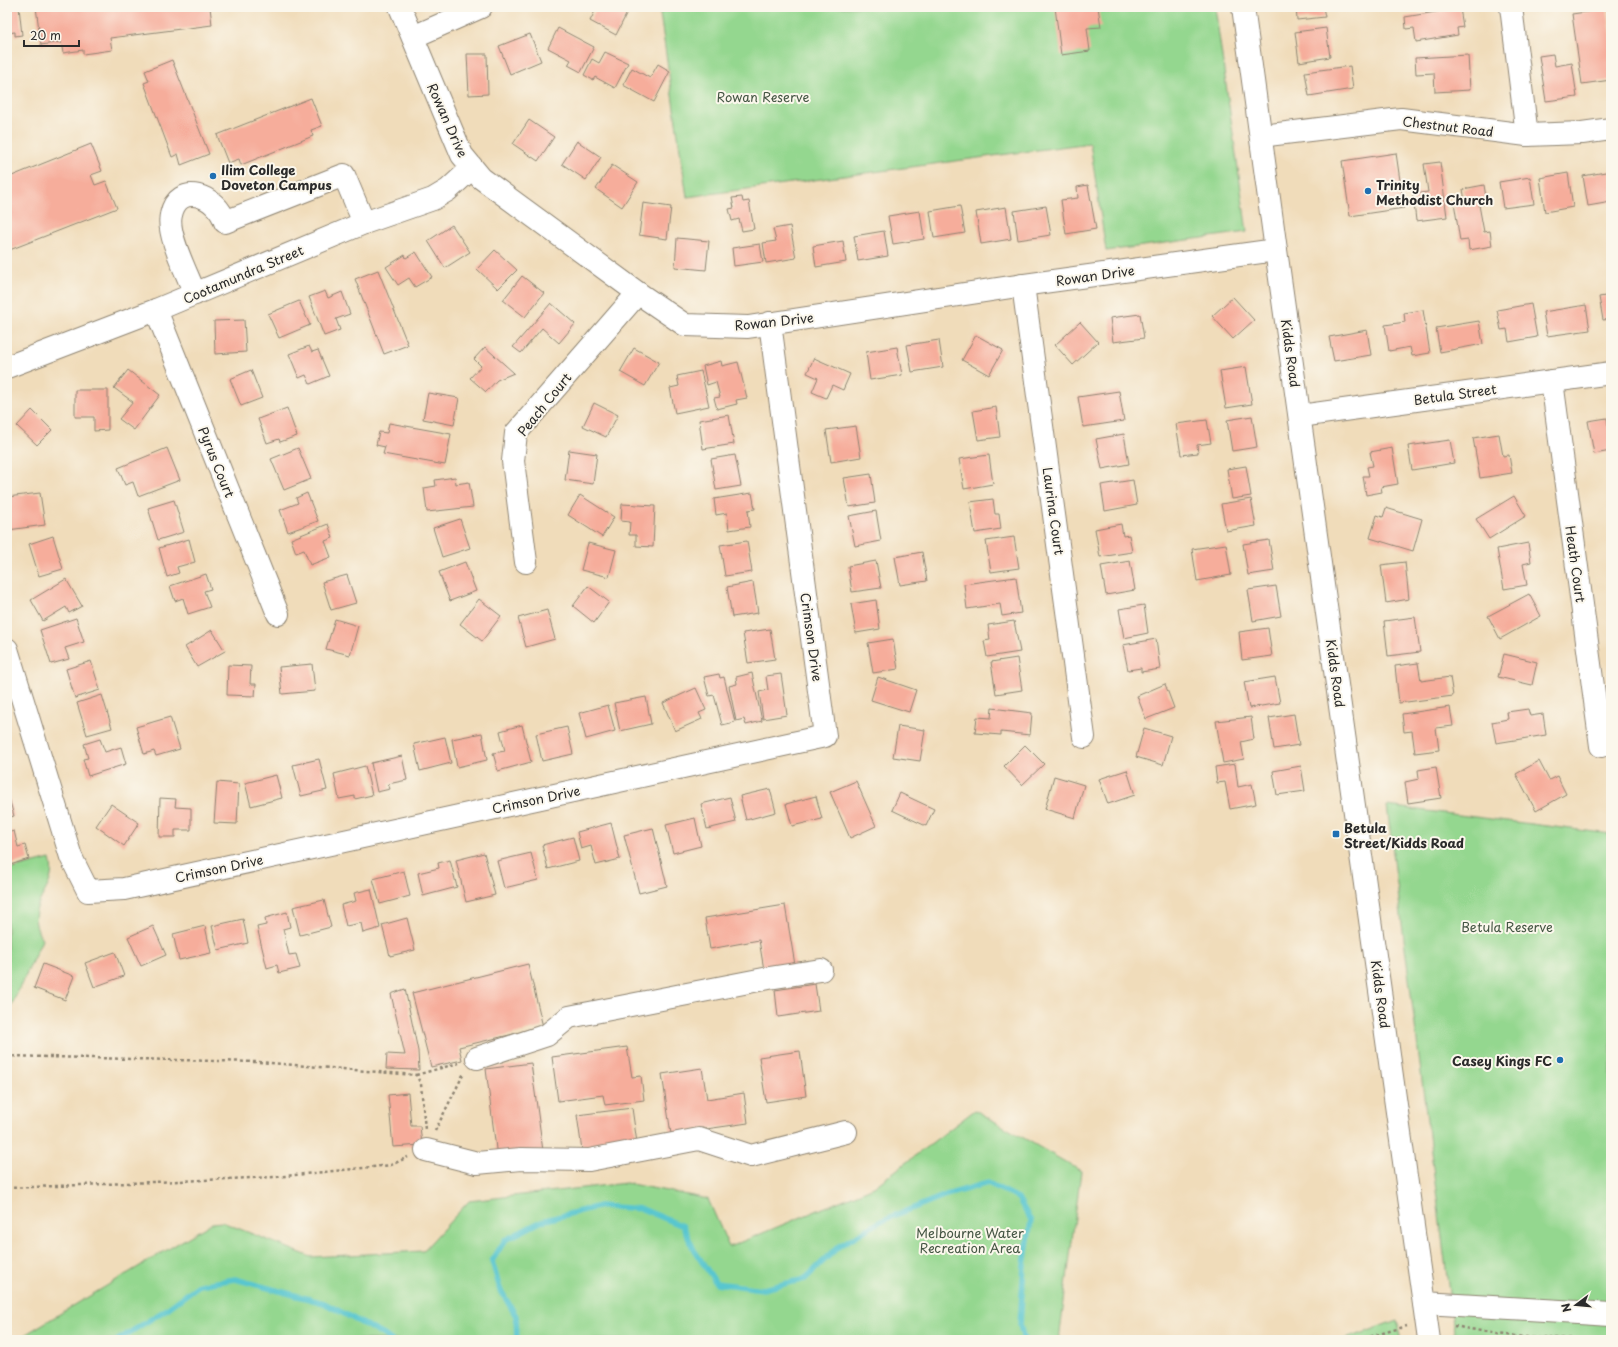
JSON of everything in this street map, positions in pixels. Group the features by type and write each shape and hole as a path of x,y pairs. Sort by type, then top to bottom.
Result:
{"street":[{"name":"Rowan Drive","path":"400,7 453,136 462,155 472,168 481,178 638,293 685,325 748,327 1023,285 1276,250"},
{"path":"413,37 481,7"},
{"name":"Kidds Road","path":"1243,7 1424,1303 1422,1332"},
{"path":"1511,7 1527,135"},
{"name":"Chestnut Road","path":"1261,136 1401,119 1527,135 1582,133 1611,129"},
{"name":"Cootamundra Street","path":"7,367 156,310 364,223 433,199 448,190 472,168"},
{"path":"195,294 170,229 171,214 177,202 188,195 201,196 211,201 222,214 225,222 344,175 364,223"},
{"name":"Laurina Court","path":"1023,285 1084,737"},
{"name":"Peach Court","path":"526,562 513,461 516,433 638,293"},
{"name":"Pyrus Court","path":"156,310 278,614"},
{"name":"Crimson Drive","path":"7,649 71,857 88,891 124,889 825,736 770,323"},
{"name":"Betula Street","path":"1300,416 1611,373"},
{"name":"Heath Court","path":"1552,381 1601,746"},
{"path":"476,1058 547,1035 569,1017 769,978 821,970"},
{"path":"426,1150 477,1163 522,1160 590,1160 699,1140 751,1156 846,1132"},
{"path":"1424,1303 1611,1314"}],"path":[{"path":"7,1056 258,1062 416,1075 476,1058"},
{"path":"7,1188 276,1177 390,1165 426,1150 462,1076 476,1058"},
{"path":"416,1075 421,1084 426,1150"},
{"path":"1359,1340 1408,1325 1422,1332 1444,1325 1533,1339 1611,1340"}],"green space":[{"name":"Rowan Reserve","path":"659,7 1215,7 1247,232 1106,251 1090,143 687,197"},
{"name":"Betula Reserve","path":"1387,806 1611,834 1611,1340 1455,1340"},
{"path":"50,859 52,871 50,881 35,916 36,927 42,940 7,1015 7,870"},
{"name":"Melbourne Water Recreation Area","path":"975,1110 1081,1171 1059,1340 16,1340 212,1223 222,1222 311,1257 423,1251 469,1201 626,1183 708,1199 729,1247 874,1187"},
{"path":"1397,1320 1402,1340 1343,1340"},
{"path":"7,1336 16,1340 7,1340"}],"building":[{"path":"7,7 19,7 22,35 15,36 15,32 7,33"},
{"path":"36,7 210,7 212,25 110,38 112,50 83,54 83,50 63,53 61,42 41,45"},
{"path":"597,7 630,7 616,35 590,21"},
{"path":"1055,7 1098,7 1101,27 1087,28 1090,51 1061,55"},
{"path":"1296,7 1323,7 1325,17 1297,20"},
{"path":"1460,8 1463,27 1457,28 1458,35 1416,42 1414,28 1406,29 1405,17"},
{"path":"1607,9 1611,34 1611,80 1582,84 1572,14"},
{"path":"558,28 594,47 581,72 568,65 571,60 548,48"},
{"path":"1326,28 1330,57 1299,62 1295,32"},
{"path":"530,34 541,61 510,74 499,46"},
{"path":"605,52 628,63 615,88 595,77 593,80 584,75 592,59 599,63"},
{"path":"467,54 487,54 488,94 469,95"},
{"path":"1553,54 1555,66 1572,63 1577,97 1546,101 1539,56"},
{"path":"1468,55 1470,90 1435,92 1434,73 1416,74 1415,58"},
{"path":"172,60 209,154 181,165 178,154 172,157 144,83 149,81 145,71"},
{"path":"658,64 670,71 654,102 623,85 632,68 650,78"},
{"path":"1350,66 1353,89 1309,96 1305,72"},
{"path":"311,98 322,126 311,130 313,136 241,165 239,159 228,163 217,135"},
{"path":"529,120 554,137 538,161 513,144"},
{"path":"577,141 601,157 586,180 562,164"},
{"path":"91,144 102,171 91,175 95,185 106,181 117,208 7,251 7,178"},
{"path":"1396,153 1404,208 1350,216 1342,161"},
{"path":"1440,162 1447,217 1416,221 1413,194 1428,192 1424,164"},
{"path":"612,165 638,182 622,207 596,189"},
{"path":"1611,171 1611,202 1588,206 1583,176"},
{"path":"1568,173 1573,207 1545,212 1540,178"},
{"path":"1530,177 1534,204 1503,208 1499,182"},
{"path":"1088,185 1096,229 1066,234 1061,200 1078,198 1077,187"},
{"path":"1484,185 1487,203 1479,205 1484,232 1490,231 1492,246 1469,250 1468,240 1460,241 1454,202 1465,201 1463,189"},
{"path":"742,197 743,202 749,201 754,229 742,231 739,219 732,221 729,209 734,208 732,198"},
{"path":"643,203 671,207 667,239 639,235"},
{"path":"960,206 965,233 934,238 930,211"},
{"path":"1046,206 1051,235 1018,240 1014,211"},
{"path":"1006,207 1011,239 981,244 976,212"},
{"path":"920,211 924,239 893,244 888,216"},
{"path":"452,225 470,252 445,268 428,241"},
{"path":"790,226 796,258 766,263 763,243 776,241 773,229"},
{"path":"884,231 888,256 858,261 854,236"},
{"path":"677,238 709,241 706,270 675,267"},
{"path":"843,241 846,262 816,267 813,246"},
{"path":"760,244 763,262 734,266 732,248"},
{"path":"495,250 517,270 498,289 477,269"},
{"path":"416,252 432,277 415,287 409,278 398,285 386,267 405,255 406,258"},
{"path":"378,270 408,345 384,354 355,279"},
{"path":"522,276 544,293 525,317 503,300"},
{"path":"325,291 328,298 342,292 350,314 336,319 340,330 324,336 309,297"},
{"path":"1611,295 1611,319 1603,320 1599,297"},
{"path":"1233,297 1254,320 1233,339 1212,316"},
{"path":"299,301 310,325 279,338 268,314"},
{"path":"551,303 575,324 559,343 542,328 521,353 513,347"},
{"path":"1531,304 1537,337 1509,342 1507,329 1501,330 1497,310"},
{"path":"1586,305 1590,330 1547,336 1543,312"},
{"path":"1423,310 1430,353 1412,356 1410,347 1389,351 1385,325 1405,322 1404,313"},
{"path":"1140,314 1144,338 1113,342 1110,318"},
{"path":"244,320 246,352 215,354 214,321"},
{"path":"1479,321 1483,344 1440,352 1436,328"},
{"path":"1080,322 1098,342 1073,365 1055,345"},
{"path":"1367,330 1371,355 1334,361 1329,337"},
{"path":"976,335 1003,350 989,375 962,360"},
{"path":"939,340 943,367 912,372 907,345"},
{"path":"309,346 312,352 318,350 329,376 310,384 306,375 299,378 289,354"},
{"path":"485,347 514,373 497,380 486,392 470,378 481,366 474,359"},
{"path":"897,347 902,375 870,380 866,352"},
{"path":"634,348 659,362 645,386 620,372"},
{"path":"814,358 850,374 843,390 832,385 826,398 812,392 818,378 807,373"},
{"path":"721,361 722,366 738,362 747,398 736,400 737,404 717,409 714,398 720,397 716,382 707,385 703,366"},
{"path":"1246,367 1252,404 1226,408 1220,371"},
{"path":"128,370 160,395 134,430 119,419 133,402 114,388"},
{"path":"251,370 262,398 241,406 230,379"},
{"path":"701,371 709,406 675,413 670,388 679,386 677,376"},
{"path":"75,390 108,390 108,430 94,431 94,417 75,417"},
{"path":"1119,391 1124,421 1083,427 1078,397"},
{"path":"428,393 459,398 454,425 423,419"},
{"path":"594,403 618,415 606,437 583,426"},
{"path":"996,407 1000,437 978,440 973,411"},
{"path":"287,408 297,436 280,442 279,439 267,443 258,419"},
{"path":"32,410 52,430 37,445 17,426"},
{"path":"729,415 734,444 703,449 699,420"},
{"path":"1252,416 1257,447 1232,451 1227,420"},
{"path":"1607,418 1608,426 1611,425 1611,451 1594,454 1588,421"},
{"path":"1207,420 1211,443 1197,445 1198,453 1181,455 1176,424"},
{"path":"389,423 451,434 445,465 383,454 385,447 376,445 379,432 387,433"},
{"path":"856,426 861,457 831,462 826,430"},
{"path":"1124,434 1129,464 1102,469 1096,439"},
{"path":"1499,434 1503,456 1509,455 1512,473 1480,478 1473,438"},
{"path":"1450,440 1454,463 1412,470 1408,446"},
{"path":"167,448 180,480 138,496 133,482 125,485 118,468"},
{"path":"298,448 311,479 284,490 271,459"},
{"path":"1392,448 1398,484 1381,487 1382,492 1366,495 1363,476 1369,476 1367,467 1373,466 1370,452"},
{"path":"569,450 597,454 593,484 565,480"},
{"path":"735,455 741,486 716,490 711,459"},
{"path":"989,455 993,484 964,489 959,459"},
{"path":"1246,466 1251,496 1232,499 1227,469"},
{"path":"871,474 875,503 849,507 844,478"},
{"path":"455,477 456,484 469,482 473,507 427,512 424,488 436,486 435,480"},
{"path":"1133,480 1137,505 1105,511 1101,485"},
{"path":"40,493 45,525 8,530 7,497"},
{"path":"307,493 318,521 288,532 280,510 298,503 296,498"},
{"path":"752,493 755,509 748,510 750,527 729,530 727,513 716,515 714,499"},
{"path":"580,495 614,517 602,537 568,515"},
{"path":"1514,496 1526,516 1489,539 1476,519"},
{"path":"993,499 995,514 999,514 1001,529 975,533 970,502"},
{"path":"1251,499 1256,526 1226,531 1221,504"},
{"path":"174,500 184,532 158,540 148,508"},
{"path":"622,504 655,506 653,547 636,546 636,535 629,535 630,522 621,521"},
{"path":"1386,508 1422,519 1413,551 1370,538 1377,515 1383,517"},
{"path":"876,511 881,541 855,546 849,516"},
{"path":"460,519 470,548 442,557 433,528"},
{"path":"328,524 333,538 325,541 331,557 310,565 304,550 296,553 291,539"},
{"path":"1121,524 1123,536 1129,535 1132,552 1100,557 1095,529"},
{"path":"53,536 63,569 39,576 29,544"},
{"path":"1014,537 1019,568 991,572 986,541"},
{"path":"189,539 195,562 177,567 179,573 167,577 159,548"},
{"path":"1269,540 1274,571 1248,575 1243,544"},
{"path":"747,541 752,572 725,576 720,545"},
{"path":"588,543 616,550 609,577 581,570"},
{"path":"1528,543 1531,562 1523,564 1527,585 1504,589 1497,549"},
{"path":"1226,544 1231,575 1197,581 1192,549"},
{"path":"922,552 927,581 900,585 895,557"},
{"path":"876,561 881,588 852,592 848,566"},
{"path":"1130,561 1135,590 1106,595 1101,566"},
{"path":"465,562 476,591 450,601 439,572"},
{"path":"1405,562 1409,599 1386,603 1381,565"},
{"path":"206,574 211,589 204,591 210,607 188,614 183,598 175,601 170,586"},
{"path":"347,575 356,603 331,610 322,582"},
{"path":"1016,577 1021,613 1002,616 1000,604 967,609 964,584"},
{"path":"66,579 82,606 69,613 66,607 43,621 31,600"},
{"path":"753,582 758,613 732,617 727,587"},
{"path":"588,586 609,602 594,623 573,606"},
{"path":"1276,586 1281,616 1253,621 1248,590"},
{"path":"1529,594 1541,616 1500,639 1488,616"},
{"path":"479,599 501,616 482,641 460,624"},
{"path":"876,600 880,629 856,633 851,604"},
{"path":"1144,605 1148,633 1124,638 1119,609"},
{"path":"547,610 555,639 526,647 518,618"},
{"path":"1415,617 1420,652 1388,656 1384,621"},
{"path":"76,618 84,642 65,648 69,659 51,664 40,630"},
{"path":"335,619 358,626 350,655 326,649"},
{"path":"1014,621 1020,652 987,657 984,641 990,640 988,625"},
{"path":"1268,628 1272,656 1242,660 1239,632"},
{"path":"770,629 775,659 748,663 743,633"},
{"path":"212,630 225,651 197,667 185,647"},
{"path":"893,639 898,669 873,673 868,643"},
{"path":"1156,639 1160,669 1141,672 1141,668 1128,670 1123,645"},
{"path":"1504,654 1537,662 1532,685 1498,677"},
{"path":"1017,658 1022,690 996,694 991,662"},
{"path":"91,661 100,690 75,698 66,669"},
{"path":"1418,663 1421,681 1450,677 1453,696 1399,703 1395,666"},
{"path":"312,664 315,691 282,694 279,667"},
{"path":"228,665 251,666 250,684 256,684 255,696 227,695"},
{"path":"752,673 762,721 746,725 744,719 736,721 729,686 737,684 736,677"},
{"path":"719,674 720,678 724,677 735,722 722,725 714,695 709,696 704,677"},
{"path":"781,674 787,715 763,719 759,692 768,690 766,676"},
{"path":"878,677 916,690 909,712 871,700"},
{"path":"1275,677 1280,703 1249,708 1244,682"},
{"path":"1165,684 1174,708 1146,719 1137,696"},
{"path":"696,688 706,710 699,713 702,719 675,731 663,703"},
{"path":"102,695 112,728 87,735 77,703"},
{"path":"646,697 651,724 620,731 614,703"},
{"path":"608,705 615,731 586,739 579,713"},
{"path":"1450,707 1453,726 1436,728 1439,750 1415,753 1412,731 1404,732 1402,714"},
{"path":"992,708 1032,713 1030,735 1001,732 1001,735 975,733 977,717 991,718"},
{"path":"1528,709 1530,716 1543,714 1546,735 1496,743 1492,722 1508,719 1507,712"},
{"path":"1294,714 1299,745 1274,749 1269,718"},
{"path":"170,717 180,749 156,756 154,751 144,754 136,727"},
{"path":"1251,717 1254,739 1241,742 1244,759 1223,763 1216,721"},
{"path":"522,725 531,762 498,771 493,753 505,751 500,731"},
{"path":"898,726 925,730 920,761 893,757"},
{"path":"567,727 573,754 542,761 536,734"},
{"path":"1144,728 1171,736 1163,765 1136,757"},
{"path":"482,733 487,760 457,767 452,739"},
{"path":"445,737 451,763 420,771 414,744"},
{"path":"100,739 105,752 121,747 126,764 88,776 83,759 88,758 84,744"},
{"path":"1025,745 1044,764 1022,785 1004,766"},
{"path":"402,756 407,780 388,784 390,789 377,792 371,763"},
{"path":"319,759 327,790 301,796 293,765"},
{"path":"1539,761 1549,780 1557,776 1566,794 1536,811 1516,774"},
{"path":"1235,764 1238,787 1252,784 1256,804 1230,809 1225,782 1217,783 1215,767"},
{"path":"365,766 372,795 355,799 355,796 339,799 334,774"},
{"path":"1301,766 1305,791 1277,795 1273,771"},
{"path":"1436,767 1441,798 1408,803 1405,782 1419,779 1418,770"},
{"path":"1127,770 1135,795 1108,804 1099,779"},
{"path":"276,775 282,798 251,806 245,783"},
{"path":"1054,776 1084,785 1075,818 1045,809"},
{"path":"856,781 876,826 850,838 830,792"},
{"path":"217,782 239,784 237,824 214,823"},
{"path":"770,789 776,812 746,820 740,796"},
{"path":"7,791 14,816 7,818"},
{"path":"900,793 934,809 926,826 892,810"},
{"path":"816,796 822,819 792,826 786,804"},
{"path":"730,797 736,822 707,829 701,804"},
{"path":"160,798 176,799 175,807 191,808 191,830 175,830 175,837 159,837"},
{"path":"111,804 139,823 124,846 96,826"},
{"path":"695,818 701,846 673,853 666,825"},
{"path":"611,823 620,859 596,865 591,846 581,849 577,832"},
{"path":"653,828 667,886 639,893 624,835"},
{"path":"14,831 18,847 25,845 29,859 7,866 7,833"},
{"path":"573,837 579,861 548,869 542,845"},
{"path":"484,853 495,895 466,902 456,860"},
{"path":"531,853 538,880 504,888 497,861"},
{"path":"450,860 457,887 423,896 418,873 439,868 438,863"},
{"path":"404,871 410,896 380,904 373,879"},
{"path":"371,889 380,928 363,933 361,923 346,926 341,905 356,901 354,893"},
{"path":"324,900 331,927 300,935 293,907"},
{"path":"785,905 796,971 765,976 759,940 710,949 705,918"},
{"path":"287,912 290,927 283,929 289,955 296,954 300,968 279,973 277,965 267,968 257,927 266,925 265,918"},
{"path":"407,918 415,950 390,956 382,925"},
{"path":"243,919 248,943 218,950 212,926"},
{"path":"153,926 166,955 141,966 128,937"},
{"path":"205,926 211,953 179,960 173,934"},
{"path":"115,952 124,976 94,987 85,963"},
{"path":"43,964 74,976 65,1000 34,988"},
{"path":"528,964 543,1027 459,1047 462,1060 431,1067 412,993"},
{"path":"815,984 819,1011 778,1017 775,990"},
{"path":"405,989 418,1051 419,1070 386,1069 387,1054 405,1055 391,994"},
{"path":"627,1047 632,1077 641,1076 644,1100 605,1105 603,1095 558,1101 552,1057"},
{"path":"800,1051 806,1096 766,1102 759,1057"},
{"path":"531,1063 543,1151 497,1157 486,1069"},
{"path":"702,1068 707,1099 744,1093 748,1123 671,1134 662,1074"},
{"path":"408,1093 411,1126 420,1126 422,1145 393,1147 388,1095"},
{"path":"632,1108 637,1143 582,1150 577,1115"}],"waterway":[{"path":"517,1340 516,1316 500,1289 492,1261 505,1240 542,1221 600,1206 642,1209 683,1226 694,1250 716,1283 763,1289 805,1279 839,1246 881,1221 946,1195 988,1183 1018,1198 1031,1221 1024,1265 1020,1325 1024,1340"},
{"path":"118,1340 167,1309 199,1285 235,1279 324,1303 391,1340"}],"place":[{"name":"Ilim College Doveton Campus","path":"213,176"},
{"name":"Trinity Methodist Church","path":"1368,191"},
{"name":"Betula Street/Kidds Road","path":"1336,834"},
{"name":"Casey Kings FC","path":"1560,1060"}]}
